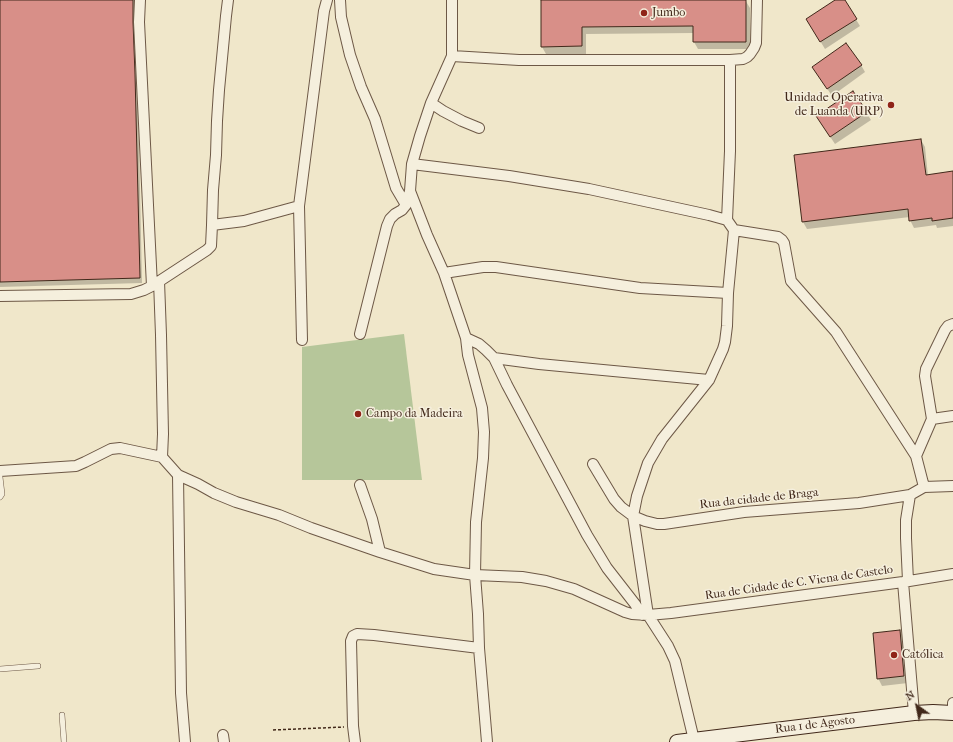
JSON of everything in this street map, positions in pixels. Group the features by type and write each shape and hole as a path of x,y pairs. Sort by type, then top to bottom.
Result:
{"main road":[{"name":"Rua 1 de Agosto","path":"677,742 914,713 933,712 953,714"}],"street":[{"path":"140,0 139,22 156,284 161,335 162,457"},
{"path":"0,296 131,294 156,284 211,246 218,98 228,0"},
{"path":"302,340 299,206 324,11 327,0"},
{"path":"340,0 341,17 350,55 374,119 396,188 406,205"},
{"path":"360,334 387,226 390,219 406,205 410,192 412,164 420,136 431,103 452,56 452,0"},
{"path":"452,56 519,60 743,59 747,57 756,43 757,0"},
{"path":"645,615 633,516 636,496 648,463 662,439 709,380 719,360 725,342 734,230 727,220 730,151 730,60"},
{"path":"431,103 443,111 479,128"},
{"path":"412,164 510,176 589,189 727,220"},
{"path":"410,192 444,274 466,338 468,355 482,408 484,432 483,458 476,522 475,575 479,648 487,742"},
{"path":"212,225 244,221 299,206"},
{"path":"734,230 778,237 782,240 791,281 836,332 916,456 924,487"},
{"path":"444,274 483,267 496,267 640,288 728,294"},
{"path":"916,456 932,419 925,376 926,369 945,330 948,326 953,324"},
{"path":"466,338 479,344 494,358 587,535 607,568 668,646 675,661 694,740"},
{"path":"494,358 539,364 709,380"},
{"path":"932,419 953,416"},
{"path":"0,471 76,466 111,449 120,448 162,457 178,475 181,693 185,742"},
{"name":"Rua da cidade de Braga","path":"593,464 614,499 621,507 633,516 656,524 744,512 859,503 910,495 924,487 953,486"},
{"name":"Rua de Cidade de C. Viena de Castelo","path":"178,475 236,502 279,515 311,528 434,569 475,575 522,577 546,581 574,589 628,614 645,615 953,574"},
{"path":"360,485 372,518 380,552"},
{"path":"910,495 906,520 906,581 914,713"},
{"path":"355,742 351,641 353,636 357,634 374,635 479,648"},
{"path":"953,703 953,714"}],"lane":[{"path":"0,476 2,494 0,497"},
{"path":"0,669 38,666"},
{"path":"62,715 64,742"}],"path":[{"path":"273,730 354,726"}],"green space":[{"name":"Campo da Madeira","path":"404,334 422,480 302,480 302,347"}],"building":[{"path":"0,0 133,0 140,278 0,282"},
{"name":"Jumbo","path":"541,0 746,0 746,42 693,42 693,26 582,27 582,46 541,47"},
{"path":"835,0 845,0 857,19 820,42 806,19"},
{"path":"846,43 862,65 827,89 812,67"},
{"path":"853,91 867,112 830,137 816,116"},
{"path":"921,139 926,175 953,171 953,218 932,221 932,218 909,221 908,209 802,222 794,155"},
{"path":"900,630 904,676 877,679 873,633"}],"place":[{"name":"Jumbo","path":"644,13"},
{"name":"Unidade Operativa de Luanda (URP)","path":"891,105"},
{"name":"Campo da Madeira","path":"358,414"},
{"name":"Católica","path":"894,655"}]}
